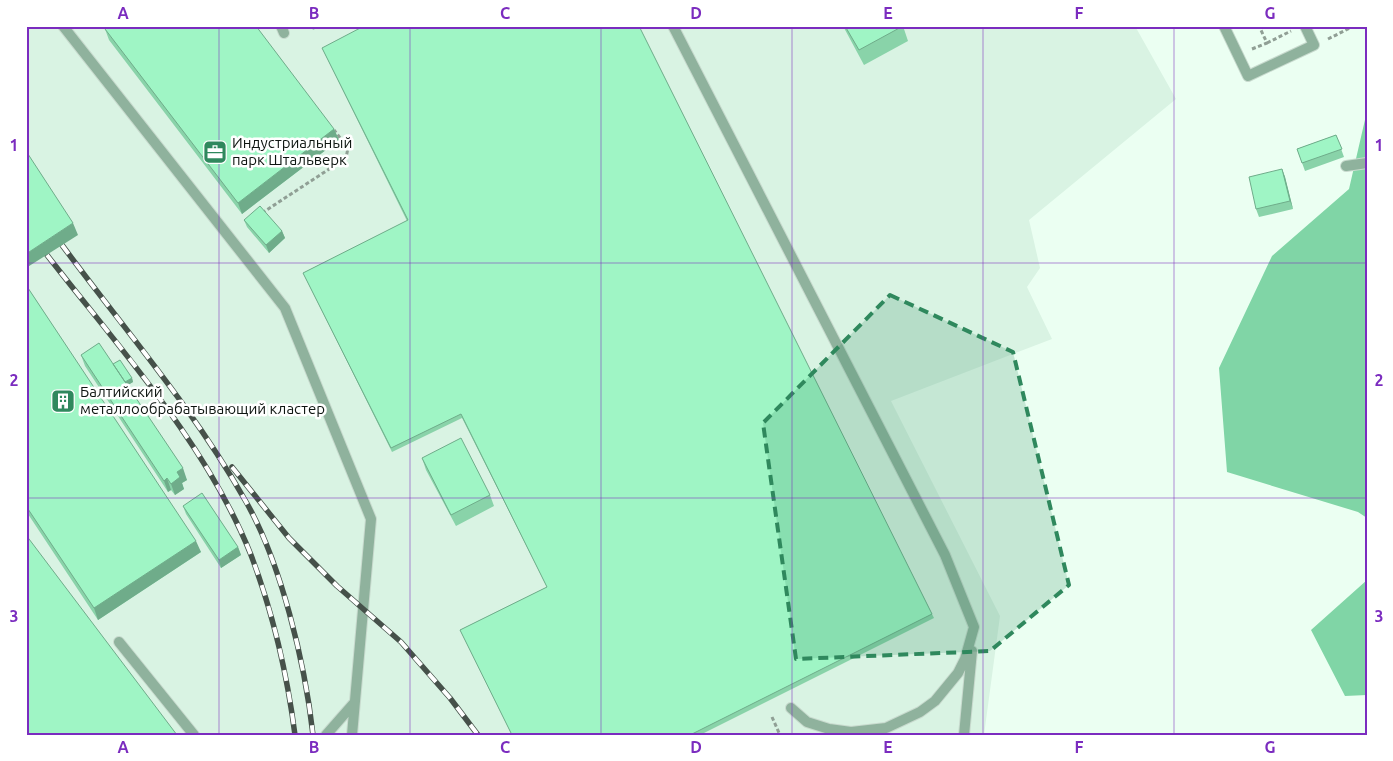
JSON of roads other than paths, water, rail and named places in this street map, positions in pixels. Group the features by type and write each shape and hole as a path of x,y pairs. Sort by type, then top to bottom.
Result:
{"lane":[{"path":"62,26 285,308 371,519 352,735"},
{"path":"673,26 945,555 974,627 964,735"},
{"path":"1224,26 1248,76 1314,45 1305,26"},
{"path":"1346,166 1367,163"},
{"path":"791,708 807,722 829,729 851,732 886,728 920,712 948,687 965,659 974,627"},
{"path":"119,642 194,735"},
{"path":"326,735 355,702"}],"railway":[{"path":"62,245 181,401 225,466 258,525 270,553 290,614 304,677 313,735"},
{"path":"47,255 160,398 211,474 233,514 251,555 272,621 288,689 295,735"},
{"path":"232,467 289,538 337,586 401,642 450,698 478,735"}],"place":[{"name":"Индустриальный парк Штальверк","path":"215,152"},
{"name":"Балтийский металлообрабатывающий кластер","path":"63,401"}]}
